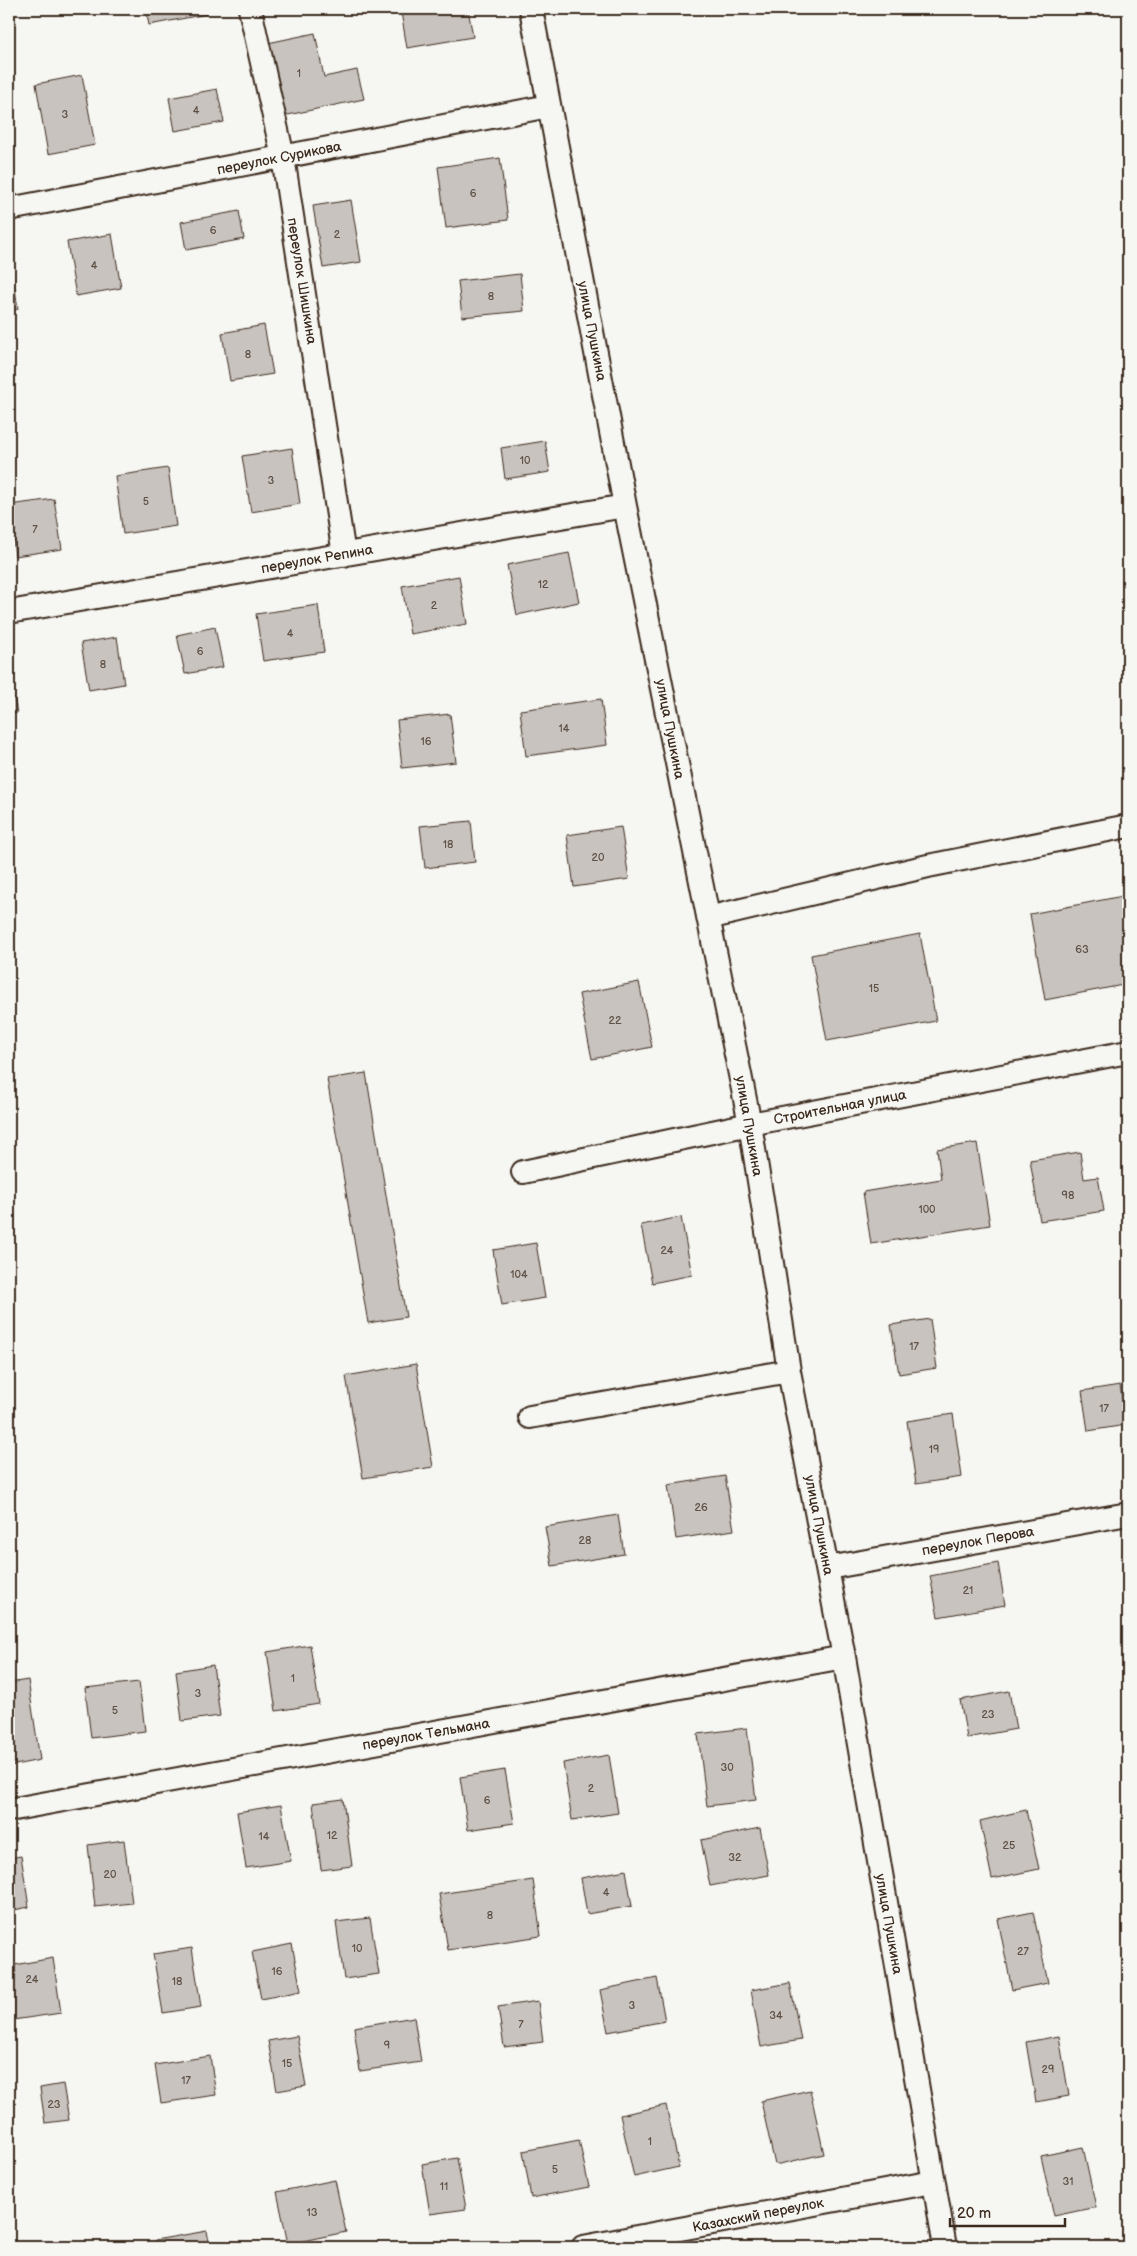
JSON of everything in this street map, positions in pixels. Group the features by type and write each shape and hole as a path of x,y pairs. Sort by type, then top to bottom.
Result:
{"lane":[{"name":"переулок Шишкина","path":"250,9 283,157 344,555"},
{"name":"улица Пушкина","path":"532,9 625,506 750,1124 789,1371 844,1657 945,2247"},
{"name":"переулок Сурикова","path":"9,209 549,106"},
{"name":"переулок Репина","path":"9,612 625,506"},
{"path":"708,918 928,866 1128,826"},
{"name":"Строительная улица","path":"523,1172 750,1124 1128,1052"},
{"path":"530,1417 789,1371"},
{"name":"переулок Перова","path":"828,1568 1128,1514"},
{"name":"переулок Тельмана","path":"9,1810 844,1657"},
{"name":"Казахский переулок","path":"583,2247 933,2182"}],"building":[{"path":"146,9 206,9 207,14 149,25"},
{"path":"422,9 468,9 473,37 407,48 401,12"},
{"path":"315,33 324,77 357,70 364,99 283,116 268,43"},
{"path":"82,75 95,145 48,154 36,84"},
{"path":"217,89 224,122 175,131 169,98"},
{"path":"500,158 508,220 446,228 438,167"},
{"path":"351,200 361,262 323,268 313,206"},
{"path":"239,211 244,239 186,250 181,222"},
{"path":"112,234 121,288 76,296 67,242"},
{"path":"9,256 18,309 9,311"},
{"path":"520,274 524,311 462,317 458,281"},
{"path":"264,325 273,374 230,381 222,333"},
{"path":"545,441 550,472 505,479 501,448"},
{"path":"292,448 300,504 251,512 242,456"},
{"path":"168,468 176,526 123,534 115,476"},
{"path":"54,499 62,549 15,556 9,505"},
{"path":"569,553 579,602 517,615 507,565"},
{"path":"459,576 467,624 410,634 402,586"},
{"path":"318,605 324,652 263,661 256,614"},
{"path":"215,627 223,667 185,674 177,635"},
{"path":"117,637 124,684 89,690 81,643"},
{"path":"9,674 17,713 9,714"},
{"path":"601,699 607,745 526,756 520,710"},
{"path":"450,714 456,762 402,768 397,720"},
{"path":"471,821 475,862 425,868 420,826"},
{"path":"621,827 629,879 574,887 567,835"},
{"path":"1128,895 1128,984 1045,1000 1030,914"},
{"path":"920,934 936,1021 827,1041 811,955"},
{"path":"639,982 652,1047 592,1059 579,994"},
{"path":"366,1073 406,1317 368,1323 327,1079"},
{"path":"977,1143 990,1225 871,1244 863,1192 941,1179 937,1149"},
{"path":"1080,1152 1084,1179 1098,1177 1104,1211 1040,1221 1030,1160"},
{"path":"681,1217 692,1275 652,1283 641,1225"},
{"path":"536,1243 545,1298 502,1305 493,1250"},
{"path":"930,1319 937,1368 899,1374 891,1325"},
{"path":"416,1364 433,1467 363,1478 346,1376"},
{"path":"1120,1385 1126,1425 1088,1431 1082,1391"},
{"path":"953,1414 962,1477 916,1484 907,1421"},
{"path":"725,1476 734,1530 676,1539 668,1485"},
{"path":"618,1515 624,1554 552,1566 545,1527"},
{"path":"998,1563 1005,1605 938,1617 930,1576"},
{"path":"310,1645 319,1704 276,1711 267,1652"},
{"path":"213,1665 220,1716 182,1721 176,1671"},
{"path":"28,1680 40,1760 10,1766 9,1683"},
{"path":"139,1682 145,1731 91,1738 85,1688"},
{"path":"1009,1691 1016,1729 967,1738 960,1700"},
{"path":"747,1728 756,1800 707,1806 698,1734"},
{"path":"609,1755 618,1813 572,1820 563,1763"},
{"path":"505,1770 514,1823 468,1830 460,1777"},
{"path":"343,1799 352,1866 321,1870 313,1803"},
{"path":"281,1805 291,1861 246,1868 237,1812"},
{"path":"1026,1810 1039,1869 992,1879 980,1821"},
{"path":"760,1828 769,1875 710,1886 701,1840"},
{"path":"124,1840 132,1903 95,1907 88,1845"},
{"path":"21,1856 29,1907 9,1911 9,1858"},
{"path":"626,1870 632,1906 587,1914 581,1878"},
{"path":"533,1880 541,1936 448,1950 439,1894"},
{"path":"1033,1912 1048,1983 1012,1990 998,1919"},
{"path":"370,1918 379,1974 344,1979 336,1922"},
{"path":"292,1944 301,1991 261,1999 252,1952"},
{"path":"192,1948 201,2007 163,2013 153,1954"},
{"path":"53,1958 61,2013 13,2020 9,1993 9,1966"},
{"path":"657,1978 665,2021 608,2032 600,1990"},
{"path":"790,1983 801,2040 761,2047 751,1990"},
{"path":"538,2001 543,2042 504,2047 498,2007"},
{"path":"414,2017 421,2062 360,2071 354,2027"},
{"path":"297,2036 306,2086 277,2091 268,2041"},
{"path":"1059,2036 1069,2096 1036,2102 1026,2042"},
{"path":"210,2056 216,2095 161,2103 155,2065"},
{"path":"63,2084 69,2120 45,2123 40,2088"},
{"path":"810,2090 824,2154 775,2165 761,2101"},
{"path":"666,2105 679,2167 634,2177 620,2115"},
{"path":"579,2140 589,2187 531,2198 523,2151"},
{"path":"1083,2147 1096,2207 1054,2216 1041,2156"},
{"path":"457,2158 466,2209 430,2214 422,2164"},
{"path":"335,2180 346,2232 288,2244 277,2192"},
{"path":"207,2231 210,2247 157,2247 155,2240"},
{"path":"108,2243 109,2247 87,2247"},
{"path":"839,2243 840,2247 813,2247"}]}
